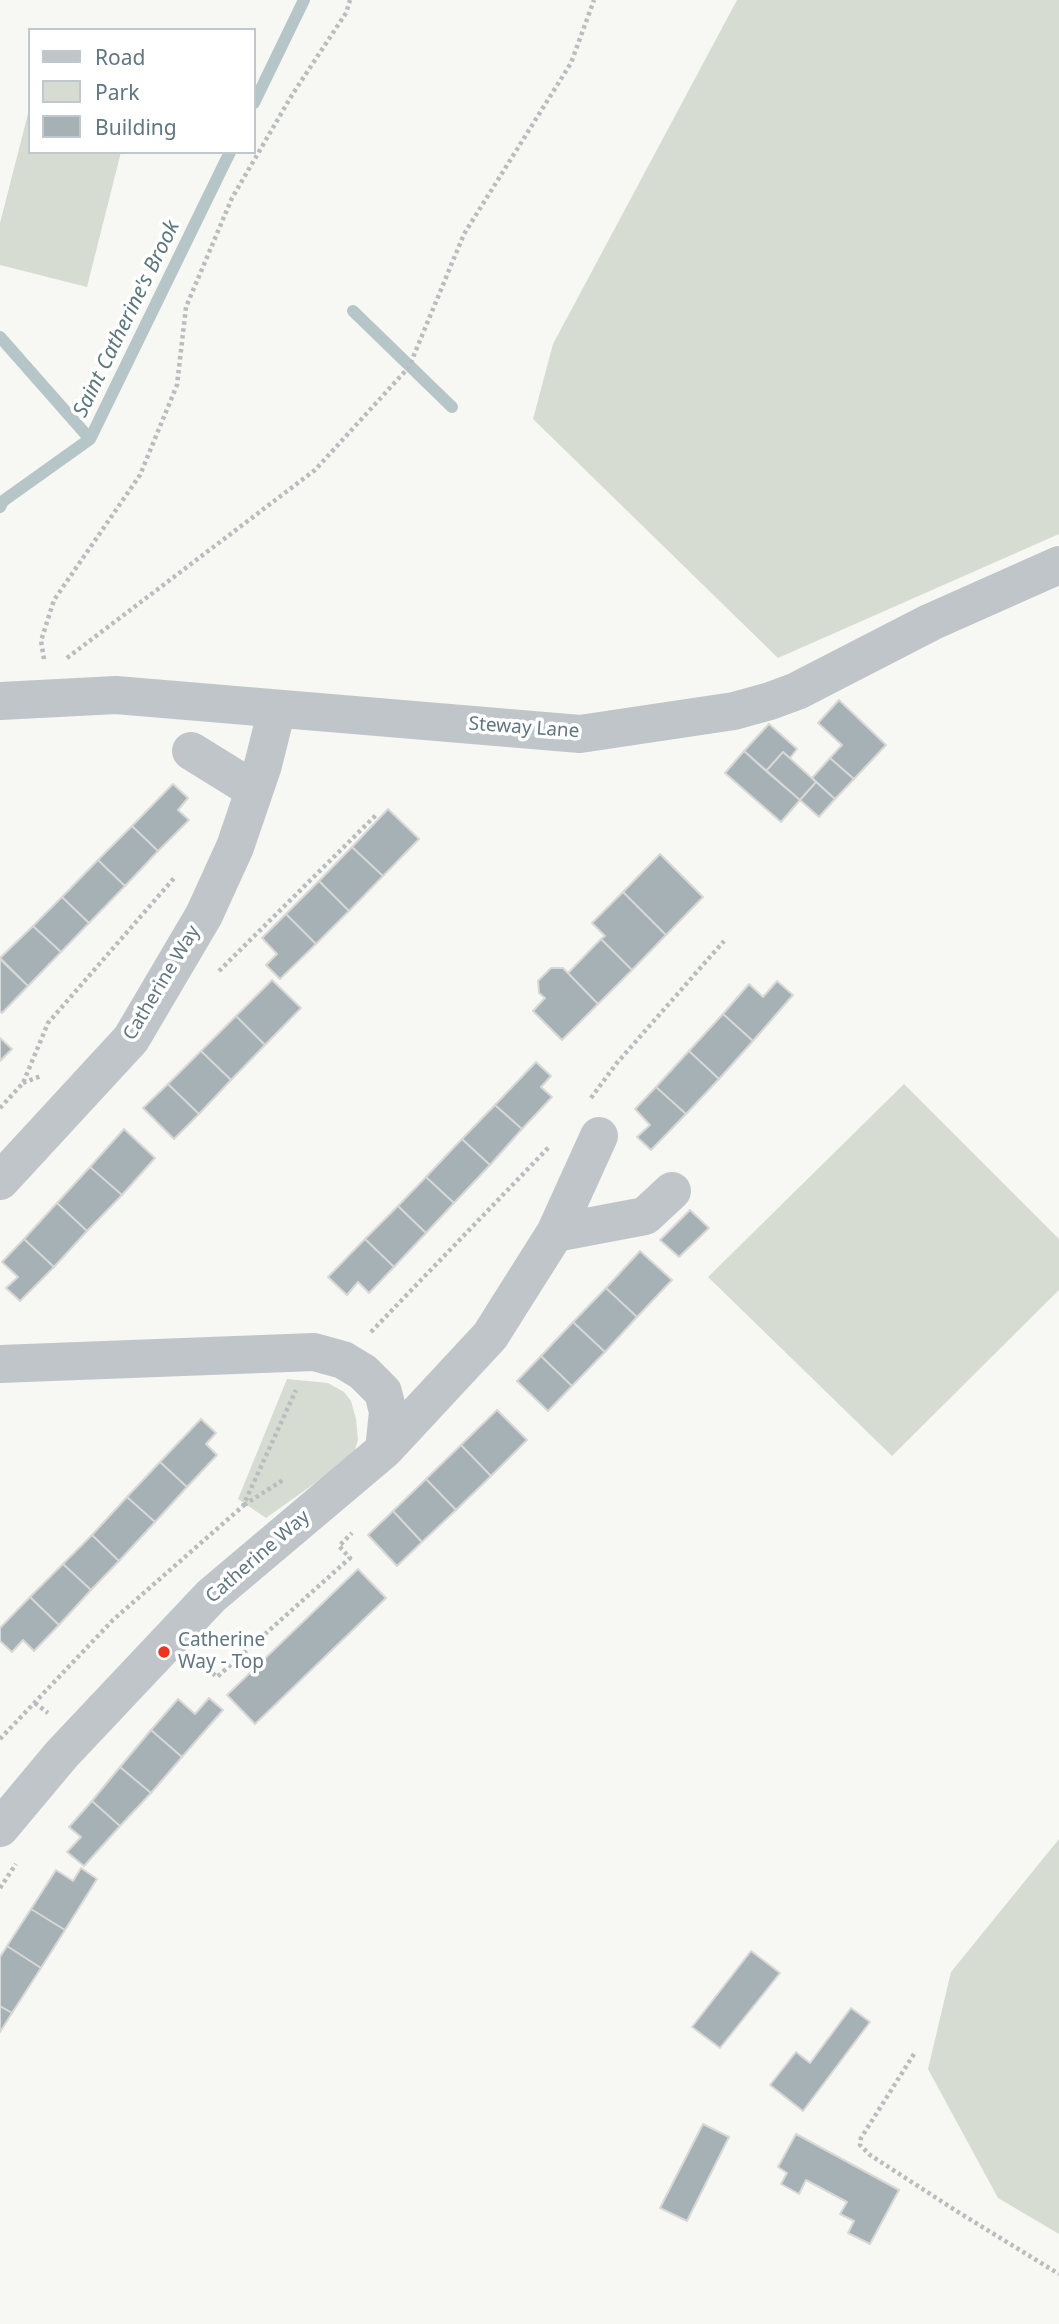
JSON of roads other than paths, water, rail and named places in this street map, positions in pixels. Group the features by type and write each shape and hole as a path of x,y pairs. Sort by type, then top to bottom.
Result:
{"street":[{"name":"Steway Lane","path":"24,689 580,734 734,711 797,691 931,622 1059,565"},
{"name":"Catherine Way","path":"0,1181 131,1039 204,915 235,847 277,709"},
{"path":"191,751 254,790"},
{"name":"Catherine Way","path":"9,1844 62,1754 211,1596 384,1450 490,1336 555,1233 594,1119"},
{"path":"555,1233 645,1216 673,1191"},
{"path":"0,1364 329,1356 363,1372 383,1392 388,1412 384,1450"}],"waterway":[{"name":"Saint Catherine's Brook","path":"256,99 304,0"},
{"name":"Saint Catherine's Brook","path":"0,507 3,501 90,439 229,154"},
{"path":"353,311 452,407"},
{"path":"0,337 90,439"}],"place":[{"name":"Catherine Way - Top","path":"164,1652"}]}
